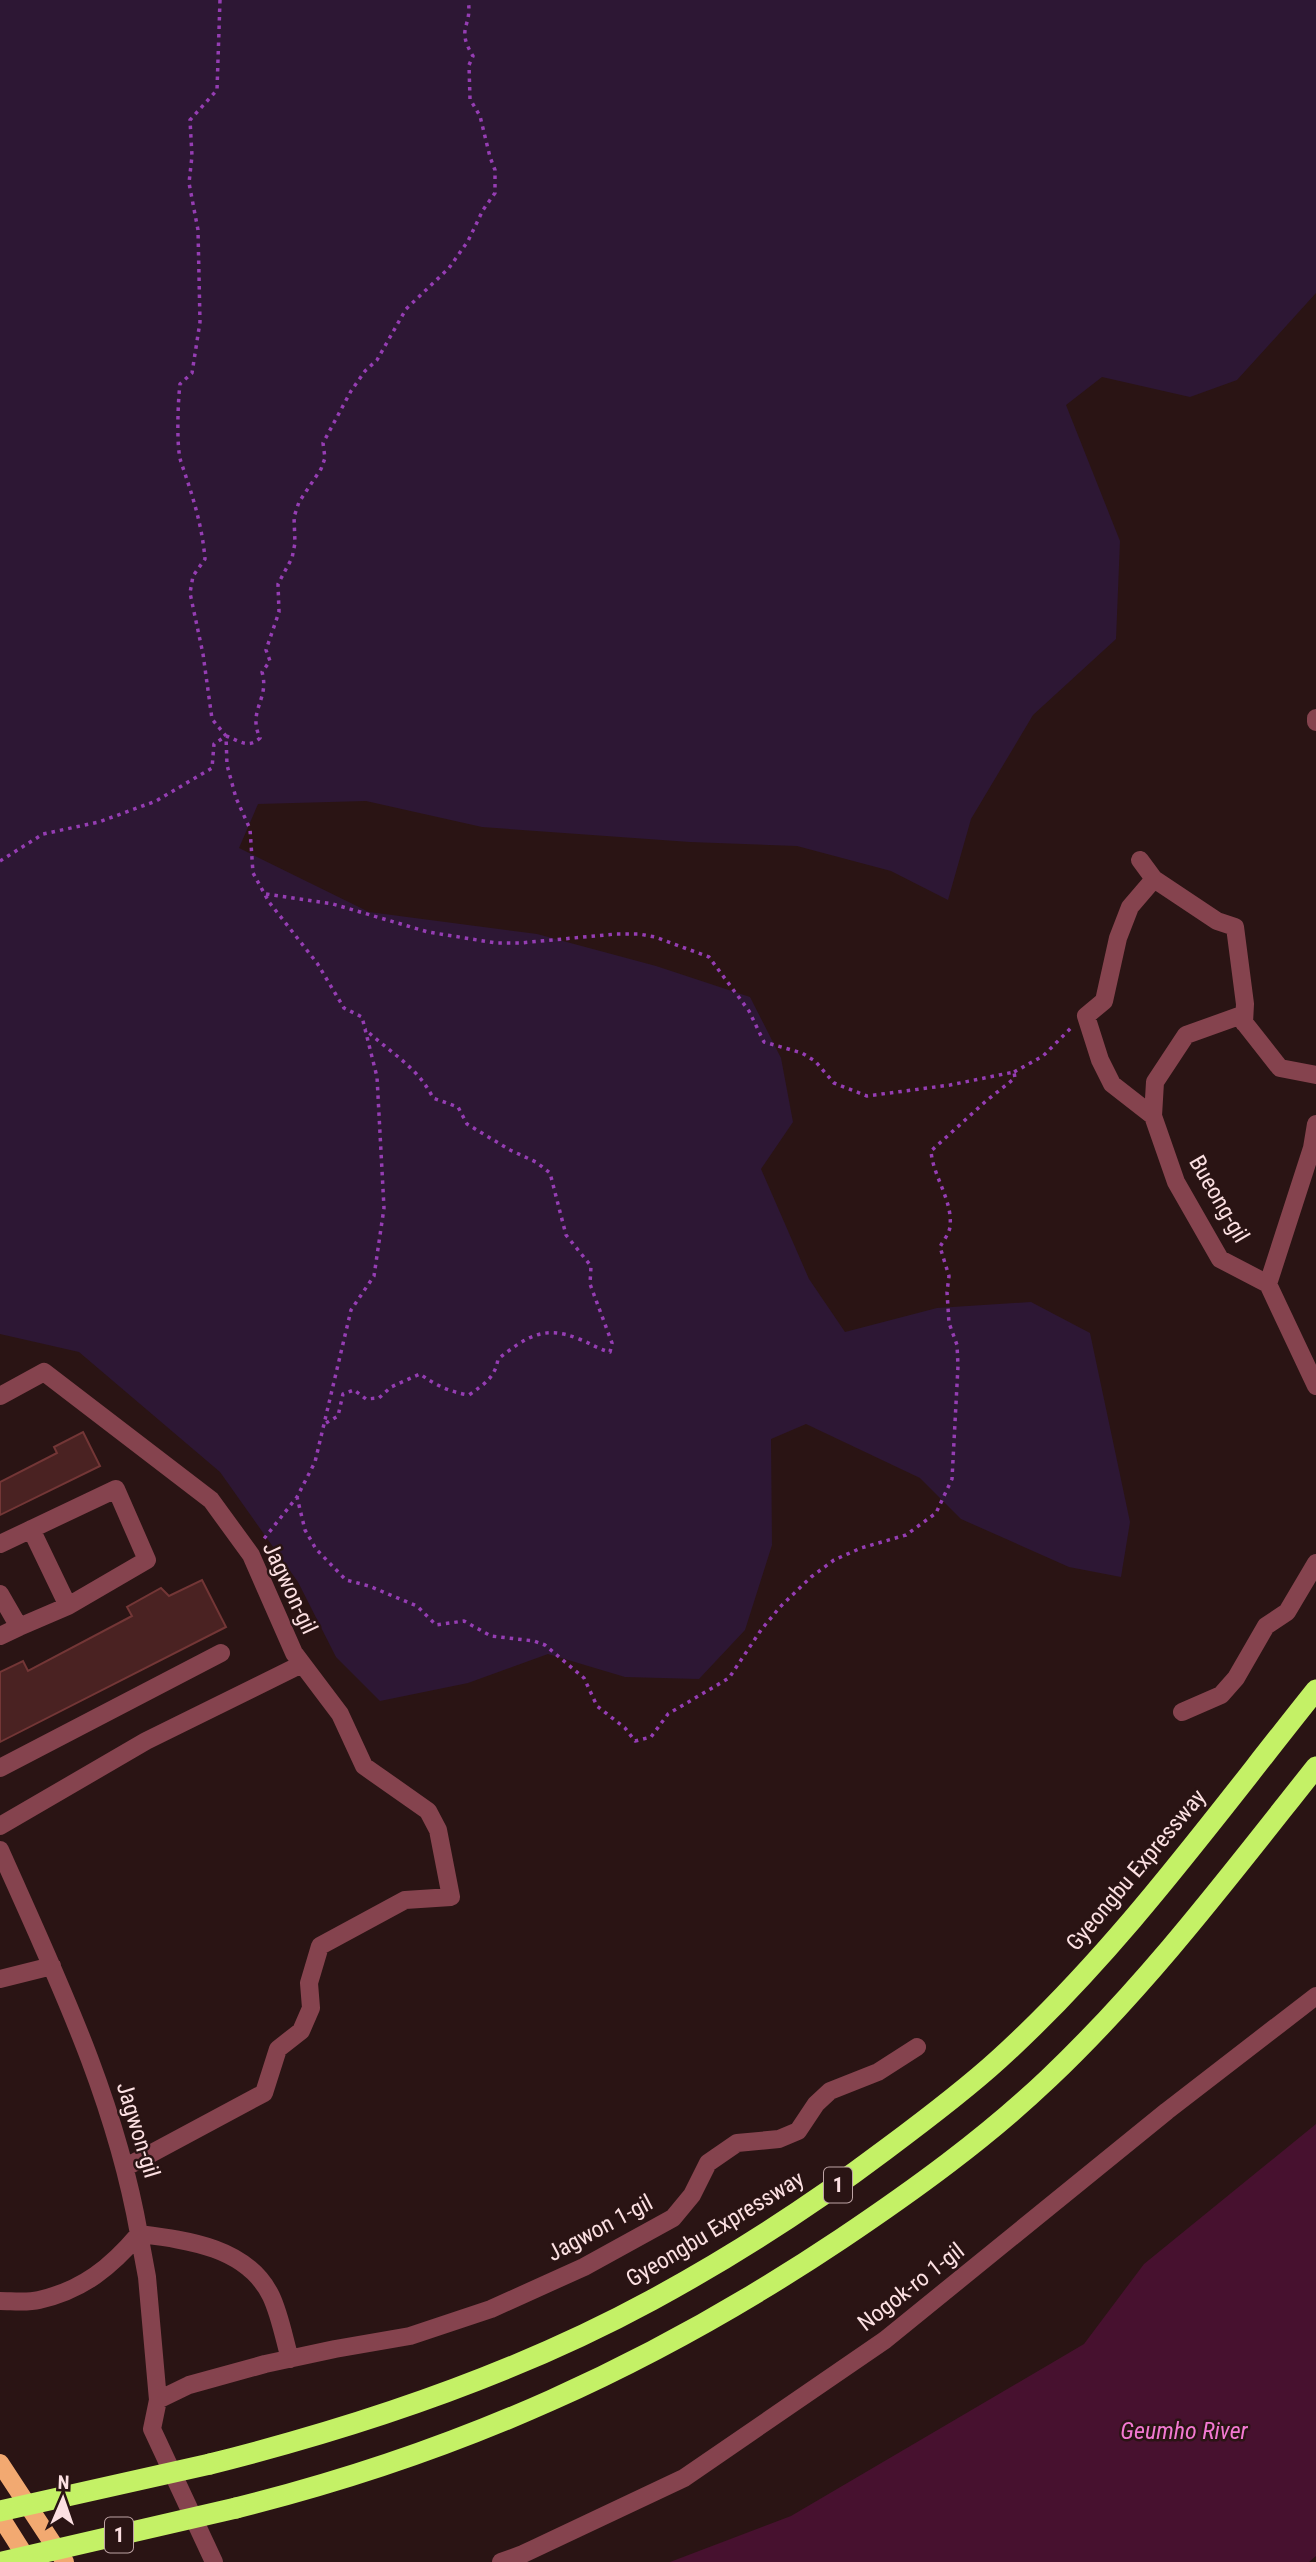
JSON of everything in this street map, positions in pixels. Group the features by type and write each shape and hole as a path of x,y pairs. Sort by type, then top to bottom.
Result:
{"highway":[{"name":"Gyeongbu Expressway","path":"0,2511 210,2464 370,2419 452,2390 554,2348 651,2301 751,2242 835,2188 927,2119 999,2059 1075,1984 1159,1886 1316,1690"},
{"name":"1","path":"2,2562 236,2508 371,2471 449,2444 548,2403 661,2349 774,2284 875,2217 965,2151 1048,2079 1115,2011 1175,1944 1316,1767"}],"main road":[{"path":"0,2463 65,2562"},
{"path":"0,2516 29,2562"}],"street":[{"path":"1140,860 1154,879 1217,921 1234,927 1245,1004 1244,1023 1280,1068 1316,1075"},
{"path":"1153,1116 1112,1084 1100,1060 1086,1016 1104,1001 1118,939 1130,907 1154,879"},
{"name":"Bueong-gil","path":"1244,1023 1238,1016 1186,1035 1155,1082 1153,1116 1176,1182 1220,1259 1268,1284 1312,1148 1316,1124"},
{"path":"1268,1284 1316,1385"},
{"name":"Jagwon-gil","path":"0,1396 44,1372 211,1500 251,1555 294,1653 302,1664 146,1741 0,1826"},
{"path":"0,1544 116,1489 147,1560 68,1606 0,1636"},
{"path":"31,1529 68,1606"},
{"path":"1182,1712 1221,1695 1236,1678 1266,1626 1287,1612 1316,1563"},
{"path":"0,1594 19,1627"},
{"path":"0,1768 221,1653"},
{"path":"126,2167 264,2094 278,2049 301,2031 311,2008 309,1983 320,1946 405,1900 451,1897 438,1830 428,1811 364,1766 340,1714 302,1664"},
{"name":"Jagwon-gil","path":"0,1850 80,2030 126,2167 149,2289 158,2400"},
{"path":"0,1979 52,1966"},
{"name":"Nogok-ro 1-gil","path":"501,2562 684,2478 886,2340 1178,2103 1316,1996"},
{"name":"Jagwon 1-gil","path":"158,2400 188,2385 290,2359 410,2336 491,2309 584,2266 673,2218 692,2194 708,2163 737,2143 779,2139 799,2131 816,2104 830,2091 877,2072 917,2048"},
{"path":"0,2301 38,2300 86,2283 116,2261 139,2234 193,2241 242,2261 262,2280 271,2298 290,2359"},
{"path":"158,2400 152,2429 214,2562"}],"path":[{"path":"220,0 217,90 190,120 192,156 189,183 198,230 200,322 192,373 180,384 178,404 180,460 200,519 205,559 193,576 190,593 203,654 212,719 226,736 246,745 255,743 260,738 254,718 266,685 262,672 270,661 266,650 279,612 278,584 292,558 294,517 299,502 321,469 325,458 323,443 351,391 365,371 377,360 406,309 449,268 495,193 495,170 480,116 470,99 469,65 473,56 464,42 464,30 470,12 468,0"},
{"path":"0,861 43,834 99,822 156,801 212,768 214,744 226,736"},
{"path":"226,736 227,765 236,798 250,829 253,873 269,902 317,963 344,1008 362,1017 377,1077 384,1208 374,1276 351,1310 315,1462 297,1497 251,1555"},
{"path":"266,894 333,904 428,932 496,943 616,934 655,937 709,957 749,1011 764,1042 802,1053 815,1061 834,1083 867,1096 950,1085 1014,1072 1042,1056 1086,1016"},
{"path":"325,1424 338,1416 343,1394 354,1390 366,1399 379,1398 391,1387 420,1374 435,1385 469,1395 496,1371 498,1359 522,1341 546,1331 578,1338 595,1348 610,1352 612,1343 590,1284 591,1266 566,1235 550,1172 467,1124 458,1107 433,1098 428,1086 413,1068 363,1028"},
{"path":"297,1497 305,1530 316,1549 346,1580 369,1586 417,1606 436,1625 464,1621 491,1636 534,1641 545,1645 584,1678 597,1706 625,1728 635,1741 651,1737 668,1714 729,1678 761,1630 811,1577 834,1560 860,1548 906,1535 936,1513 952,1479 958,1366 957,1345 949,1322 949,1276 940,1247 950,1229 949,1207 932,1164 931,1151 1015,1078 1014,1072"}],"shaded area":[{"path":"0,0 1316,0 1316,293 1237,380 1190,397 1102,377 1066,405 1120,541 1116,639 1033,715 971,819 948,900 891,871 797,846 690,842 482,827 366,801 258,804 239,848 369,912 537,934 656,966 750,997 781,1058 793,1122 761,1169 809,1279 845,1332 937,1308 1031,1302 1090,1333 1130,1522 1121,1577 1069,1567 961,1519 920,1478 806,1424 771,1439 772,1545 745,1630 699,1679 625,1677 548,1654 468,1683 380,1701 336,1657 298,1582 220,1472 79,1352 0,1334"}],"water":[{"name":"Geumho River","path":"1316,2124 1316,2556 1309,2562 670,2562 791,2516 1084,2344 1144,2264"}],"building":[{"path":"83,1432 100,1466 0,1515 0,1482 57,1453 54,1447"},
{"path":"202,1580 226,1627 0,1742 0,1672 23,1661 28,1671 132,1616 127,1607 161,1588 169,1596"}]}
